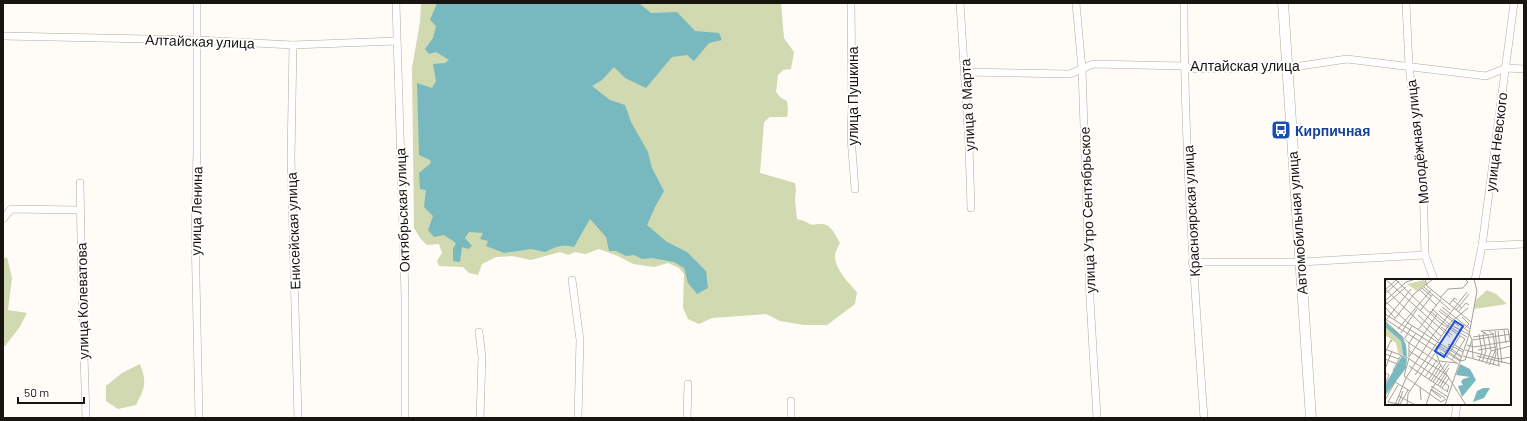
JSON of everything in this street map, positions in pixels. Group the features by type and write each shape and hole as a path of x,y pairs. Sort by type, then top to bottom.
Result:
{"street":[{"name":"улица Ленина","path":"197,3 197,151 195,232 199,418"},
{"name":"Октябрьская улица","path":"396,3 405,296 405,418"},
{"name":"улица Пушкина","path":"851,3 851,137 855,189"},
{"name":"улица 8 Марта","path":"960,3 965,72 971,208"},
{"name":"улица Утро Сентябрьское","path":"1076,3 1082,69 1090,300 1097,418"},
{"name":"Красноярская улица","path":"1184,3 1184,66 1192,262 1204,418"},
{"name":"Автомобильная улица","path":"1283,3 1311,418"},
{"name":"Молодёжная улица","path":"1406,3 1409,66 1423,180 1425,255 1434,279"},
{"name":"улица Невского","path":"1475,279 1482,246 1514,3"},
{"name":"Алтайская улица","path":"3,36 197,40 293,45 396,41"},
{"name":"Енисейская улица","path":"293,45 291,158 298,418"},
{"name":"Алтайская улица","path":"965,72 1070,74 1093,64 1184,66 1191,69 1287,68 1347,59 1486,76 1506,68 1524,69"},
{"name":"улица Колеватова","path":"80,183 86,418"},
{"path":"3,220 11,209 80,210"},
{"path":"1482,246 1524,244"},
{"path":"1192,262 1300,262 1425,255"},
{"path":"572,280 580,340 578,418"},
{"path":"480,332 482,357 480,418"},
{"path":"686,418 688,384"},
{"path":"791,400 791,418"},
{"path":"1455,418 1457,405"}],"green space":[{"path":"421,3 781,3 784,38 794,52 791,69 783,70 778,75 776,92 781,98 787,101 788,109 787,117 770,117 764,122 760,173 795,183 797,219 812,225 823,224 830,227 840,243 835,256 837,265 850,285 857,292 855,304 827,325 804,325 780,321 766,314 712,318 699,324 688,319 683,308 684,274 679,268 668,263 654,267 633,264 618,256 599,249 585,254 575,252 568,255 560,252 531,260 512,256 496,257 482,264 478,275 469,273 463,267 439,266 437,261 442,253 439,244 427,245 420,238 414,228 412,68 420,22"},
{"path":"7,257 12,278 8,310 27,313 19,328 5,346 3,345 3,259"},
{"path":"140,364 144,376 144,385 136,405 118,409 106,401 106,386 122,373"}],"water":[{"path":"437,3 639,3 651,13 677,12 695,31 719,33 722,40 709,43 694,61 687,55 672,57 646,88 625,78 614,67 602,80 592,86 610,100 625,105 631,122 648,152 652,168 664,191 647,225 667,242 687,252 706,271 708,288 697,294 688,283 684,268 674,262 652,258 642,259 634,255 626,256 616,251 609,251 606,237 590,219 574,247 559,246 545,252 531,249 504,253 486,246 488,241 480,239 483,233 469,232 465,238 472,246 468,249 462,247 460,262 453,261 453,249 456,243 444,235 434,237 428,230 433,216 424,207 426,190 420,189 419,173 431,163 430,160 419,155 417,83 432,88 436,81 433,64 445,63 449,60 436,52 429,54 425,49 433,38 436,26 430,20"}],"place":[{"name":"Кирпичная","path":"1281,130"}]}
